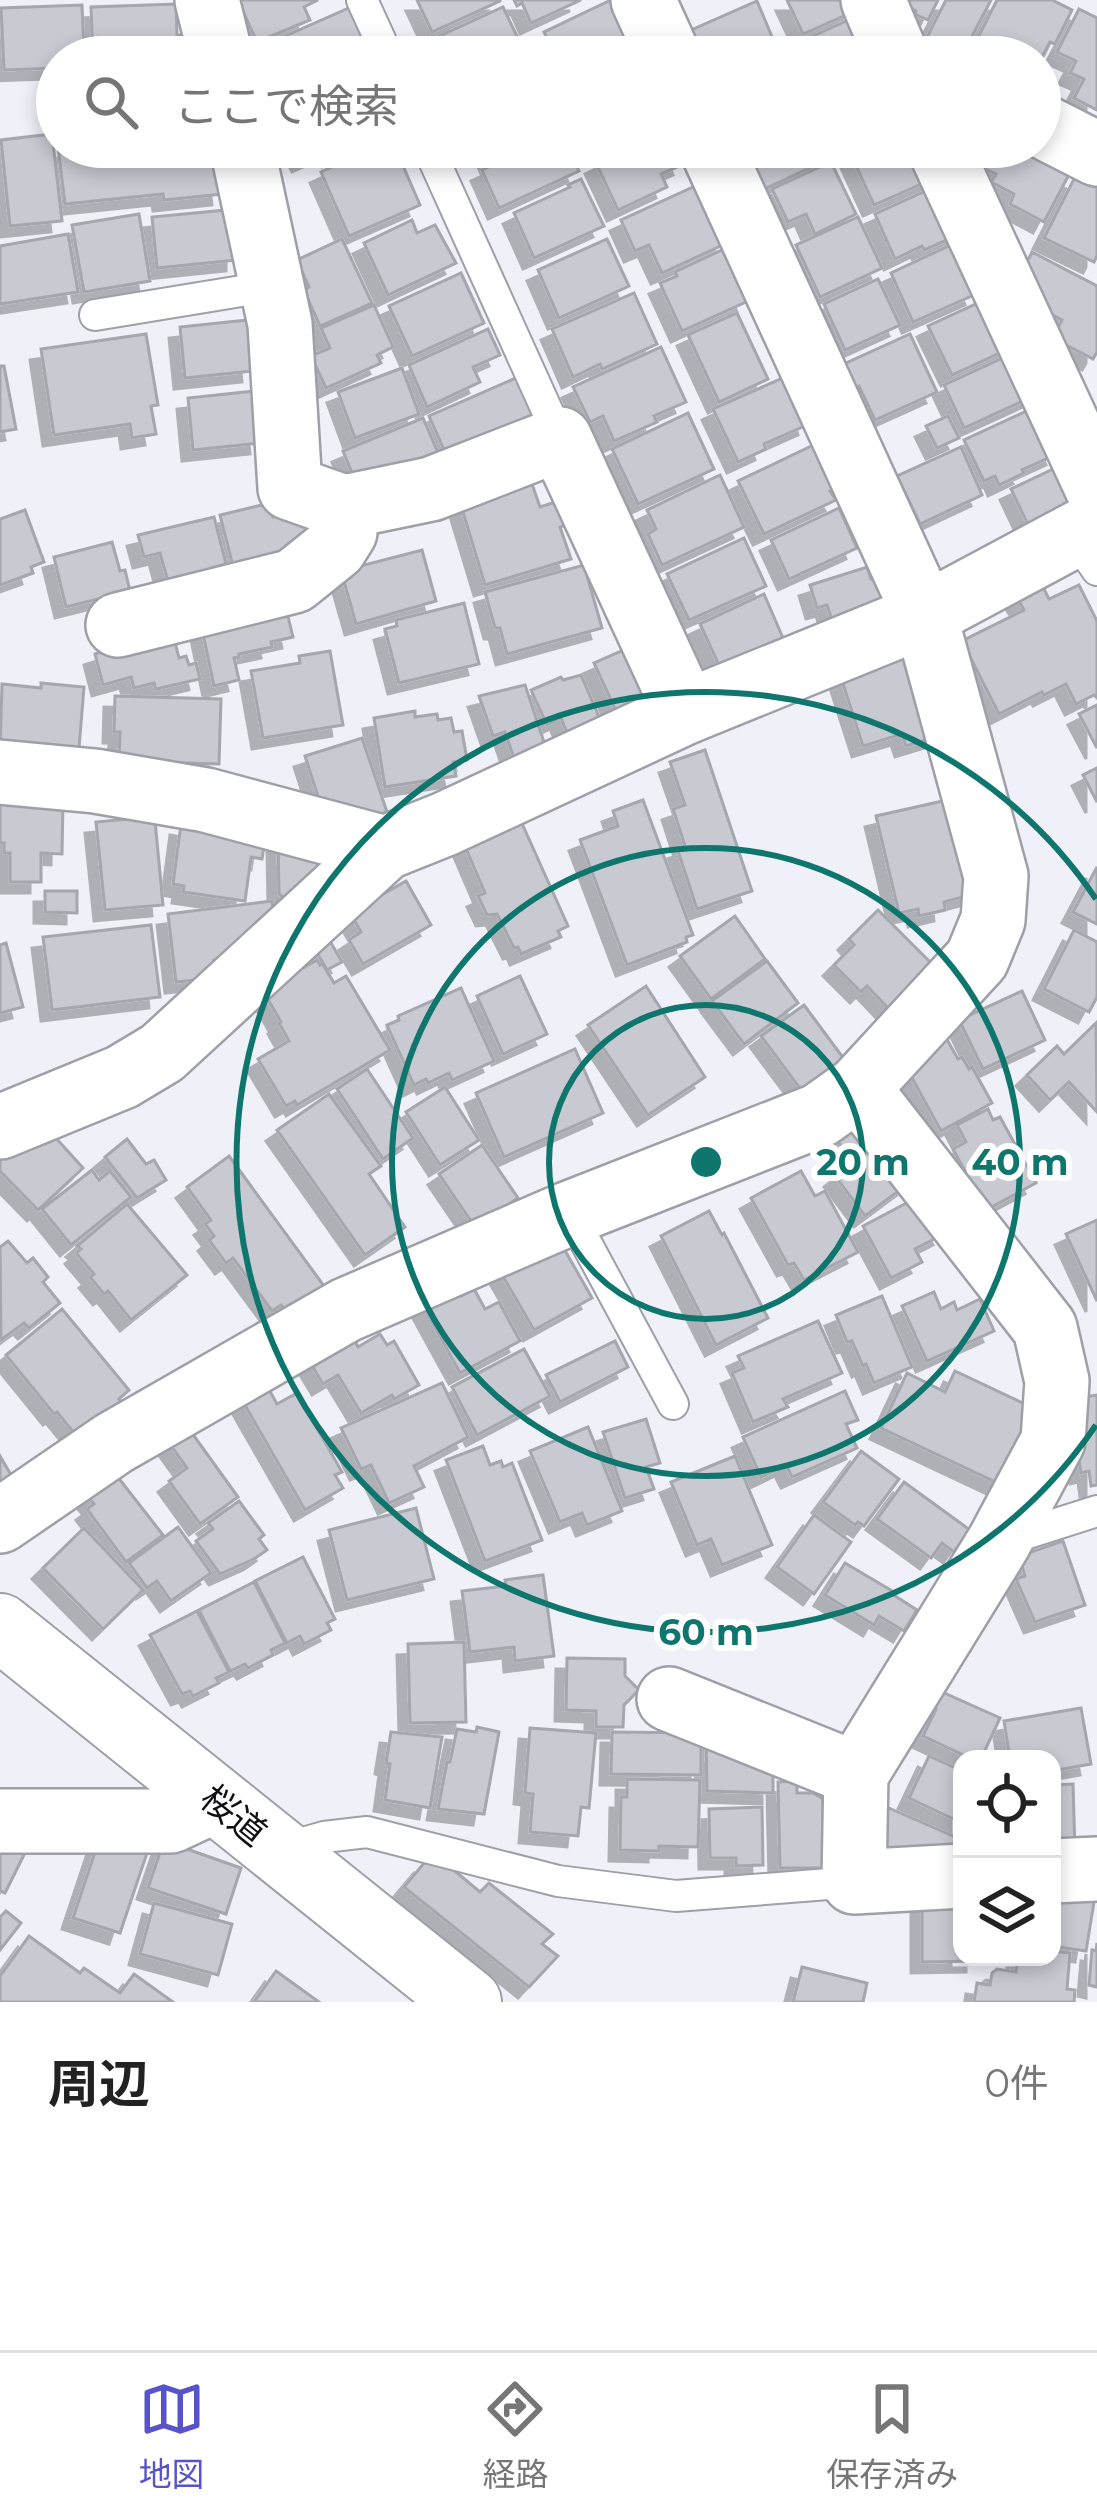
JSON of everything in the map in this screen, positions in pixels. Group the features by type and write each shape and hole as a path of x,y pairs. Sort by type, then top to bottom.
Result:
{"street":[{"path":"207,0 216,36"},
{"path":"1061,136 1097,154"},
{"path":"247,168 280,324 290,488 344,508 431,489 560,439 686,712"},
{"path":"0,1521 114,1443 346,1310 570,1213 820,1115 857,1088 976,959 993,920 996,877 926,615 721,168"},
{"path":"0,1127 122,1077 162,1053 385,848 686,712 926,615 1091,529 947,168"},
{"path":"118,625 294,581 335,548 345,532 344,508"},
{"path":"0,772 95,781 206,800 385,848"},
{"path":"857,1088 1045,1328 1057,1381 1053,1441 999,1542 856,1774 854,1882 953,1876"},
{"name":"桜道","path":"0,1627 468,2002"},
{"path":"669,1700 856,1774"},
{"path":"0,1821 171,1821 216,1800"},
{"path":"1061,1871 1097,1869"}],"lane":[{"path":"362,0 378,36"},
{"path":"437,168 560,439"},
{"path":"95,315 272,286"},
{"path":"570,1213 673,1404"},
{"path":"999,1542 1097,1511"},
{"path":"278,1850 324,1837 367,1832 558,1881 676,1896 854,1882"}],"building":[{"path":"238,0 318,0 304,7 310,20 271,36 254,36"},
{"path":"417,0 500,0 500,1 432,32"},
{"path":"514,0 581,0 531,23 522,3 517,6"},
{"path":"617,0 632,36 546,36 544,32"},
{"path":"787,0 850,0 855,11 803,34"},
{"path":"903,0 938,0 928,20"},
{"path":"946,0 991,0 972,36 928,36"},
{"path":"997,0 1052,0 1072,10 1059,36 979,36"},
{"path":"757,1 772,36 691,36 689,31"},
{"path":"176,4 177,35 200,36 92,36 91,7"},
{"path":"82,5 83,36 36,36 36,69 4,70 1,8"},
{"path":"503,7 517,36 440,36"},
{"path":"349,8 361,36 285,36"},
{"path":"1079,9 1097,18 1097,110 1074,98 1084,79 1070,73 1076,61 1061,54 1061,44"},
{"path":"860,15 868,36 813,36"},
{"path":"36,136 36,168 56,168 62,221 10,226 1,140"},
{"path":"1061,160 1074,165 1044,222 1010,204 1014,194 991,182 996,174 983,168 1061,168"},
{"path":"61,168 220,168 223,194 164,200 163,194 65,204"},
{"path":"404,168 420,205 349,236 321,172"},
{"path":"578,168 579,171 499,208 482,170"},
{"path":"598,168 675,168 661,174 667,187 618,210"},
{"path":"749,168 809,168 760,191"},
{"path":"818,168 834,168 856,214 815,234 806,214 788,222 772,189"},
{"path":"857,168 933,168 937,177 874,205"},
{"path":"1075,177 1097,188 1094,262 1044,238"},
{"path":"581,179 604,226 534,258 514,213"},
{"path":"704,182 727,243 662,273 649,245 635,251 621,220"},
{"path":"941,184 963,233 895,259 875,214"},
{"path":"237,209 237,260 157,268 152,217"},
{"path":"139,214 150,281 84,292 72,225"},
{"path":"858,217 882,268 820,297 796,245"},
{"path":"412,220 417,233 435,225 456,263 388,295 364,243"},
{"path":"68,234 78,292 0,304 0,246"},
{"path":"342,239 372,303 320,326 297,260"},
{"path":"607,239 629,286 559,318 538,270"},
{"path":"953,244 976,294 913,322 891,273"},
{"path":"724,249 748,301 682,331 660,283"},
{"path":"1032,252 1097,286 1097,352 1093,359 1053,338 1062,320 1035,306 1022,272"},
{"path":"461,273 484,323 412,356 389,306"},
{"path":"878,279 900,325 845,350 824,304"},
{"path":"634,293 657,344 573,377 552,329"},
{"path":"993,296 1017,345 952,375 928,326"},
{"path":"374,305 393,347 377,355 381,363 326,388 311,356 330,348 321,328"},
{"path":"737,313 768,379 719,402 688,335"},
{"path":"248,320 253,371 185,378 180,327"},
{"path":"488,329 500,355 473,367 480,382 427,407 409,365"},
{"path":"146,334 158,405 151,406 156,434 132,438 130,424 54,435 41,349"},
{"path":"910,334 937,392 875,420 844,364"},
{"path":"661,347 686,402 654,416 657,422 614,441 603,416 590,422 573,387"},
{"path":"1016,352 1036,395 964,428 944,385"},
{"path":"0,366 4,366 16,429 0,432"},
{"path":"402,368 419,414 355,438 338,392"},
{"path":"794,373 809,424 764,444 766,449 738,462 713,409"},
{"path":"516,378 534,419 449,461 429,416"},
{"path":"255,391 261,443 193,450 188,398"},
{"path":"1035,407 1057,454 999,485 995,476 984,481 964,440"},
{"path":"688,413 714,469 638,504 612,449"},
{"path":"948,416 959,438 937,448 926,426"},
{"path":"423,418 441,460 356,483 343,451"},
{"path":"826,439 846,483 830,491 836,500 764,534 738,481"},
{"path":"961,447 982,495 920,524 897,476"},
{"path":"1068,462 1089,504 1031,531 1011,489"},
{"path":"720,475 744,527 662,565 648,534 656,529 647,510"},
{"path":"531,481 540,507 559,501 565,525 560,527 571,559 485,585 460,502"},
{"path":"270,503 273,517 303,511 312,547 233,566 220,515"},
{"path":"839,508 857,548 789,579 771,540"},
{"path":"25,510 44,562 31,567 33,573 0,585 0,519"},
{"path":"214,517 226,564 211,568 213,575 169,585 160,553 144,557 138,535"},
{"path":"744,538 766,586 689,620 667,574"},
{"path":"112,542 130,591 66,607 54,557"},
{"path":"422,550 436,601 356,624 341,571"},
{"path":"584,565 602,628 507,654 485,592"},
{"path":"867,567 871,579 882,576 894,613 836,632 827,605 817,608 810,585"},
{"path":"1042,585 1049,599 1079,585 1097,621 1097,698 1094,695 1076,704 1066,684 999,714 962,641 1024,610 1017,598"},
{"path":"764,594 783,638 751,653 723,674 700,624"},
{"path":"464,603 479,664 399,683 385,629 397,626 396,620"},
{"path":"286,608 293,637 239,654 234,658 239,680 214,686 202,629"},
{"path":"172,630 179,658 186,656 189,665 196,663 200,679 156,689 154,683 134,688 131,677 103,685 95,654"},
{"path":"635,645 662,698 622,724 594,663"},
{"path":"915,649 942,735 906,746 902,734 863,746 839,671"},
{"path":"330,651 343,725 263,738 251,671 300,663 299,656"},
{"path":"581,675 605,731 572,745 561,718 547,725 531,690 561,677"},
{"path":"41,683 84,687 78,760 0,752 2,684 41,688"},
{"path":"525,685 549,757 517,767 505,732 493,736 479,696"},
{"path":"115,696 221,699 219,764 119,761"},
{"path":"1097,705 1097,748 1079,714"},
{"path":"415,711 415,717 437,714 438,720 451,718 454,732 462,731 467,760 453,762 456,776 385,787 374,718"},
{"path":"362,738 387,812 372,817 323,812 305,756"},
{"path":"705,750 752,891 697,909 677,848 685,846 673,809 685,805 670,762"},
{"path":"1097,768 1097,802 1083,775"},
{"path":"0,795 63,802 62,854 41,853 41,882 10,882 10,853 4,853 4,843 0,843"},
{"path":"956,798 978,893 944,902 945,910 919,916 918,909 899,913 876,816"},
{"path":"643,800 693,935 686,937 687,942 627,965 580,840 618,826 613,811"},
{"path":"154,810 163,905 105,910 96,822 139,818"},
{"path":"520,819 568,926 558,931 561,937 521,954 497,914 487,915 478,896 485,893 464,844"},
{"path":"181,824 265,840 262,859 251,857 245,901 183,892 184,886 173,884"},
{"path":"278,838 352,859 300,909 279,894"},
{"path":"1097,867 1097,924 1073,912"},
{"path":"406,881 431,925 363,964 349,940 361,932 350,913"},
{"path":"45,891 77,891 77,913 45,912"},
{"path":"272,901 275,923 244,957 214,960 217,978 176,982 168,914"},
{"path":"878,910 931,963 888,1008 867,986 861,992 834,965 854,945 849,939"},
{"path":"735,916 765,959 711,999 680,956"},
{"path":"151,925 160,997 52,1010 43,937"},
{"path":"323,929 342,962 327,970 308,937"},
{"path":"1074,930 1097,942 1097,997 1089,1012 1044,989"},
{"path":"6,943 23,1007 0,1013 0,945"},
{"path":"317,960 334,983 346,976 390,1050 297,1105 295,1101 286,1106 258,1059 289,1041 263,991"},
{"path":"767,961 798,1003 744,1044 712,1001"},
{"path":"520,976 547,1034 503,1054 477,996"},
{"path":"646,986 705,1077 648,1115 588,1025"},
{"path":"461,988 494,1061 452,1080 449,1073 414,1085 387,1025"},
{"path":"1022,991 1045,1040 983,1069 959,1020"},
{"path":"804,1005 844,1059 801,1090 761,1036"},
{"path":"1096,1023 1097,1112 1069,1082 1050,1100 1027,1075 1057,1046 1064,1054"},
{"path":"945,1036 958,1059 962,1057 972,1067 992,1103 941,1131 905,1065"},
{"path":"575,1049 603,1113 504,1157 476,1093"},
{"path":"367,1069 413,1138 383,1159 337,1089"},
{"path":"445,1087 479,1140 440,1165 406,1112"},
{"path":"329,1094 381,1166 369,1174 405,1227 365,1255 277,1130"},
{"path":"988,1109 993,1120 1000,1117 1036,1183 986,1210 953,1149 966,1142 957,1125"},
{"path":"860,1120 908,1184 865,1216 835,1176 853,1162 836,1139"},
{"path":"55,1137 83,1168 38,1210 0,1171 0,1159 15,1145 49,1142"},
{"path":"127,1139 146,1164 154,1160 166,1180 137,1198 105,1157"},
{"path":"482,1145 518,1198 475,1227 439,1174"},
{"path":"229,1156 324,1286 287,1313 281,1305 272,1311 233,1258 226,1263 209,1240 214,1236 205,1224 211,1220 187,1187"},
{"path":"92,1170 99,1180 110,1171 131,1197 71,1245 42,1209"},
{"path":"801,1171 815,1196 825,1191 858,1252 804,1280 794,1263 788,1265 751,1198"},
{"path":"920,1196 944,1234 915,1249 922,1262 891,1278 863,1226"},
{"path":"127,1204 187,1275 131,1320 90,1277 94,1274 76,1253 81,1249 77,1246"},
{"path":"709,1211 768,1318 716,1345 661,1236"},
{"path":"1097,1220 1097,1301 1066,1234"},
{"path":"8,1241 27,1263 33,1258 48,1277 43,1282 60,1303 29,1328 24,1323 1,1340 0,1247"},
{"path":"563,1247 592,1298 534,1330 501,1273"},
{"path":"455,1283 461,1296 474,1289 485,1309 499,1302 520,1341 460,1373 421,1302"},
{"path":"934,1292 941,1309 954,1302 957,1310 980,1299 994,1331 927,1361 902,1306"},
{"path":"882,1296 912,1367 874,1383 836,1315"},
{"path":"62,1309 129,1390 119,1399 126,1408 83,1444 6,1355"},
{"path":"818,1321 842,1373 783,1399 788,1407 753,1422 732,1373 744,1368 738,1356"},
{"path":"351,1334 358,1347 380,1334 387,1345 394,1341 419,1385 361,1413 338,1375 323,1384 308,1359"},
{"path":"615,1341 628,1367 560,1402 546,1375"},
{"path":"524,1349 550,1396 477,1435 452,1387"},
{"path":"955,1371 1029,1406 1022,1419 1033,1424 1004,1486 881,1428 907,1373 945,1392"},
{"path":"442,1383 468,1437 414,1466 424,1487 389,1503 371,1465 361,1469 341,1428"},
{"path":"267,1386 277,1404 297,1393 342,1472 335,1475 343,1488 305,1510 242,1400"},
{"path":"845,1391 858,1420 846,1424 857,1448 792,1477 786,1465 761,1477 743,1437"},
{"path":"1097,1395 1097,1485 1091,1486 1089,1471 1081,1473 1073,1422 1077,1398"},
{"path":"646,1419 660,1463 646,1467 654,1489 625,1498 603,1432"},
{"path":"588,1427 622,1511 587,1525 582,1513 560,1522 530,1451"},
{"path":"189,1429 238,1497 200,1524 169,1481 187,1468 169,1443"},
{"path":"483,1446 490,1465 512,1463 542,1540 485,1561 446,1460"},
{"path":"861,1451 899,1479 864,1526 855,1525 823,1502"},
{"path":"0,1456 18,1487 0,1497"},
{"path":"735,1456 772,1545 722,1565 711,1539 697,1545 671,1482"},
{"path":"117,1476 163,1535 126,1562 87,1509 94,1504 88,1497"},
{"path":"904,1482 970,1530 954,1552 942,1543 931,1558 877,1519"},
{"path":"239,1501 264,1535 259,1539 267,1550 220,1574 196,1541 213,1529 208,1523"},
{"path":"416,1508 434,1579 347,1600 329,1530"},
{"path":"814,1515 851,1542 814,1594 777,1567"},
{"path":"178,1527 211,1573 171,1601 157,1581 147,1588 129,1563"},
{"path":"84,1528 143,1590 103,1629 43,1568"},
{"path":"1063,1541 1085,1605 1035,1622 1016,1579 1025,1576 1019,1556"},
{"path":"303,1557 335,1619 327,1623 331,1630 304,1644 300,1636 287,1643 255,1581"},
{"path":"845,1563 917,1610 904,1631 879,1616 874,1625 825,1595"},
{"path":"543,1575 554,1656 515,1661 514,1647 470,1652 462,1591 506,1586 505,1580"},
{"path":"254,1582 285,1643 248,1668 245,1664 230,1671 199,1610"},
{"path":"197,1611 229,1672 216,1678 219,1683 193,1696 190,1691 182,1694 150,1635"},
{"path":"464,1642 466,1722 410,1723 408,1644"},
{"path":"567,1658 625,1659 625,1676 639,1690 624,1705 623,1727 596,1727 596,1711 566,1710"},
{"path":"940,1691 1000,1718 985,1750 953,1750 923,1736"},
{"path":"1081,1708 1091,1764 1061,1769 1061,1750 1009,1750 1004,1721"},
{"path":"477,1727 499,1732 484,1814 438,1809 457,1729 476,1732"},
{"path":"530,1728 596,1733 589,1808 581,1807 578,1836 530,1832 533,1794 525,1793"},
{"path":"391,1732 442,1737 430,1808 385,1800"},
{"path":"612,1732 701,1733 701,1775 611,1774"},
{"path":"706,1736 773,1763 773,1793 707,1791"},
{"path":"929,1756 953,1767 953,1819 909,1798"},
{"path":"627,1779 700,1780 698,1847 620,1850 621,1797 627,1797"},
{"path":"797,1781 797,1793 823,1799 824,1868 780,1868 778,1782"},
{"path":"1073,1784 1075,1853 1061,1854 1061,1785"},
{"path":"882,1805 953,1836 953,1863 880,1868"},
{"path":"762,1807 763,1865 736,1866 736,1858 710,1858 709,1809"},
{"path":"102,1831 149,1847 120,1933 73,1918"},
{"path":"164,1841 241,1868 226,1914 148,1888"},
{"path":"0,1843 24,1855 5,1893 0,1891"},
{"path":"425,1862 450,1867 480,1892 489,1883 553,1934 542,1944 558,1956 529,1987 404,1887"},
{"path":"1061,1897 1094,1902 1086,1951 1061,1947"},
{"path":"953,1900 953,1961 922,1962 922,1901"},
{"path":"154,1903 232,1924 218,1975 140,1954"},
{"path":"6,1911 21,1923 0,1950 0,1917"},
{"path":"29,1936 80,1973 84,1968 120,1993 134,1974 173,2002 0,2002 0,1976"},
{"path":"1097,1943 1097,1987 1089,1985 1092,1950 1096,1951"},
{"path":"1061,1952 1070,1953 1067,1989 1075,1990 1074,2002 974,2002 977,1983 990,1985 997,1969 1016,1972 1017,1966 1061,1966"},
{"path":"802,1967 867,1983 863,2002 793,2002"},
{"path":"276,1971 319,2002 254,2002"}]}
